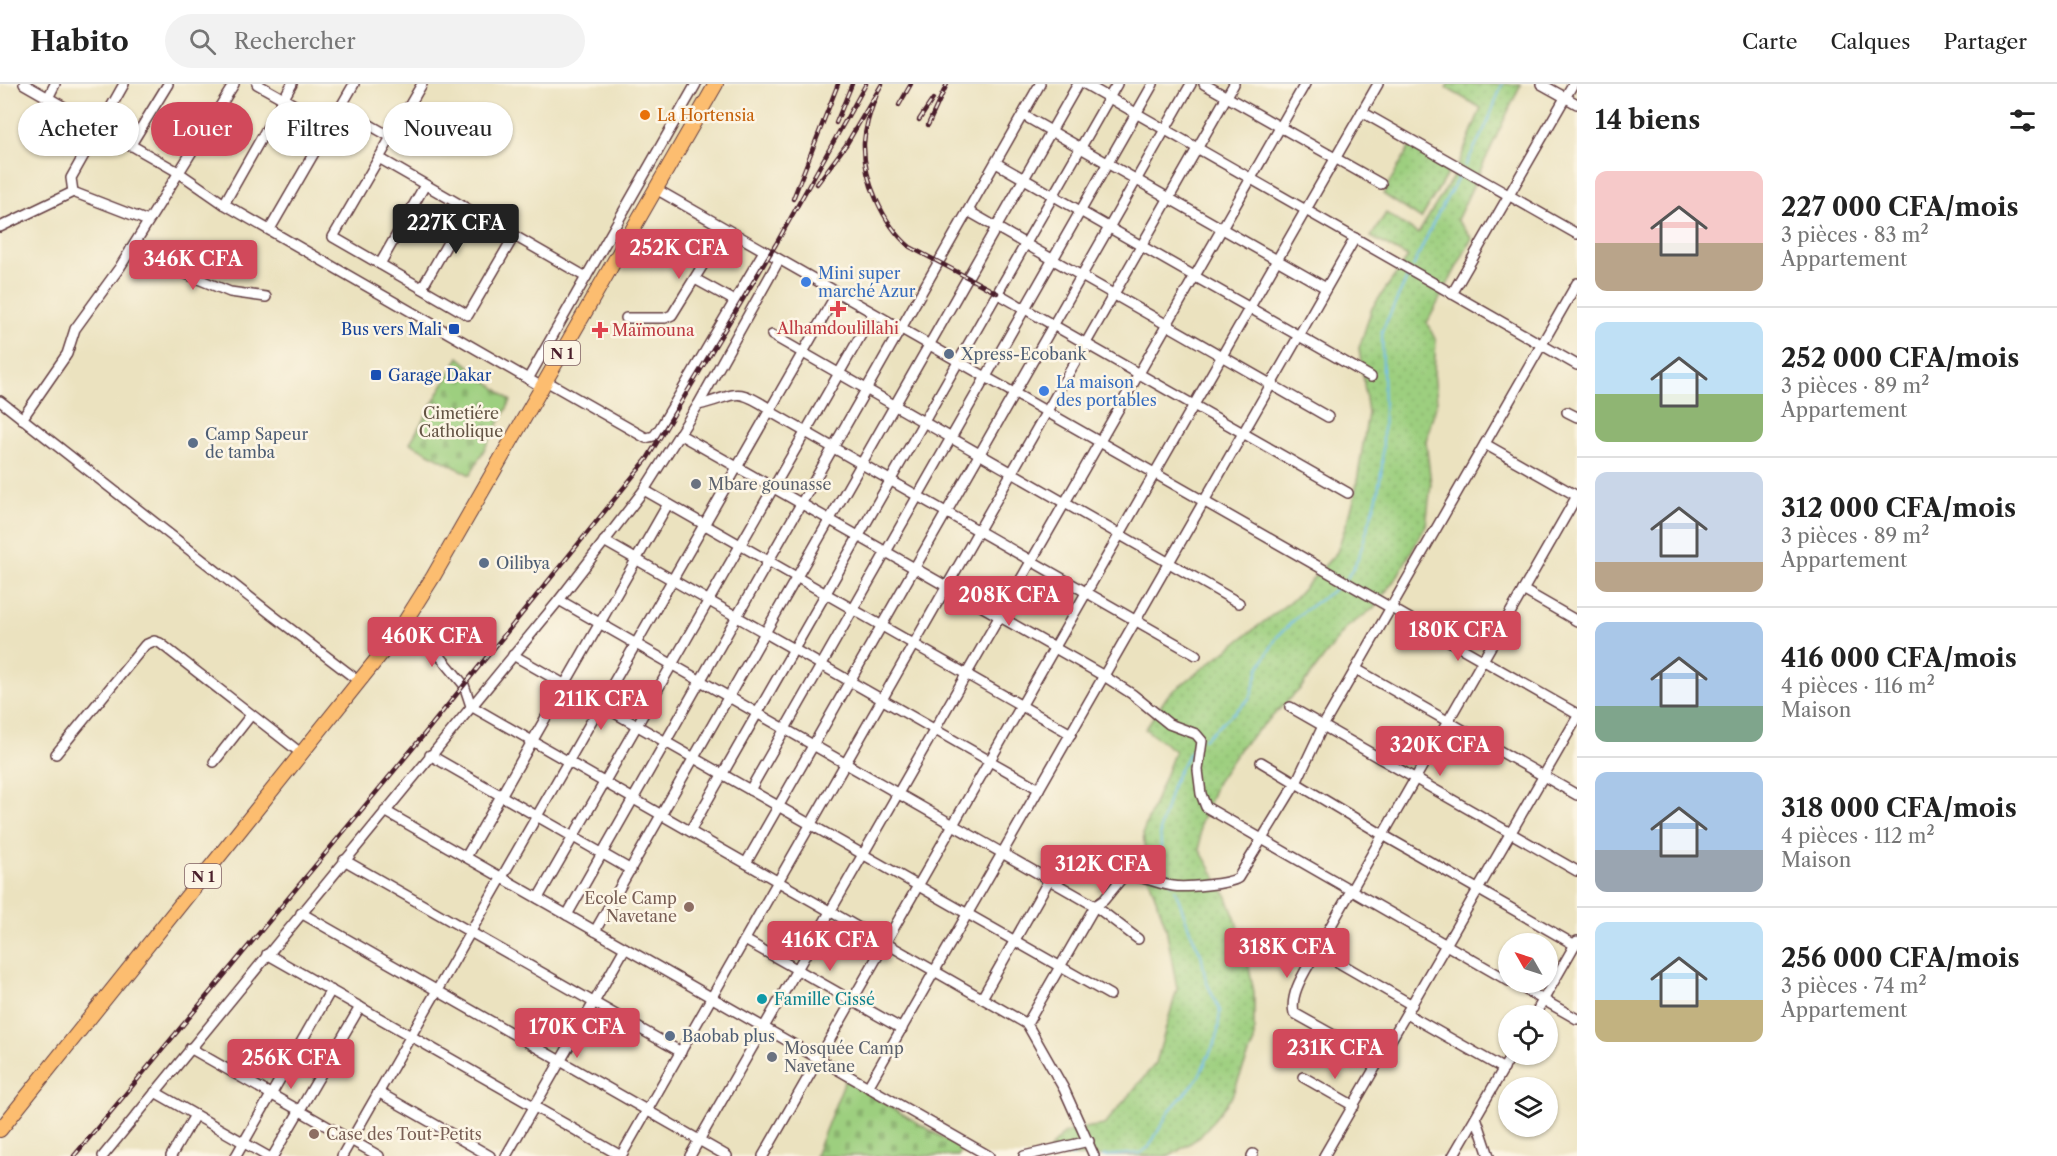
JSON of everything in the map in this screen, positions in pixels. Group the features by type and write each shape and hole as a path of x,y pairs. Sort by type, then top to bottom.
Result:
{"highway":[{"name":"N 1","path":"0,1130 406,621 716,84"}],"street":[{"path":"24,84 55,102"},
{"path":"48,98 55,84"},
{"path":"114,102 124,84"},
{"path":"139,130 168,84"},
{"path":"22,419 67,354 75,329 131,249 234,84"},
{"path":"257,84 289,102"},
{"path":"224,204 292,84"},
{"path":"344,102 354,84"},
{"path":"411,102 422,84"},
{"path":"528,379 696,84"},
{"path":"567,915 1040,84"},
{"path":"596,932 1077,84"},
{"path":"1084,84 1577,365"},
{"path":"690,831 1117,84"},
{"path":"750,790 1153,84"},
{"path":"746,863 1191,84"},
{"path":"1204,84 1381,184"},
{"path":"267,954 621,1156 1234,84"},
{"path":"690,1156 1305,84"},
{"path":"763,1156 1378,84"},
{"path":"1541,84 1577,104"},
{"path":"1452,294 1573,84"},
{"path":"1362,112 1577,234"},
{"path":"1023,115 1326,288"},
{"path":"139,151 178,172 224,204 528,379 544,384 646,438 654,436 764,251"},
{"path":"383,151 333,237 468,315 514,236"},
{"path":"73,192 71,178 84,156"},
{"path":"270,229 313,156"},
{"path":"379,158 586,277"},
{"path":"996,163 1371,377"},
{"path":"380,264 426,185"},
{"path":"656,189 1483,660 1577,716 1327,1155"},
{"path":"0,227 73,192 148,221"},
{"path":"422,288 467,209"},
{"path":"968,211 1328,417"},
{"path":"626,318 669,317 679,307 725,229"},
{"path":"868,1087 1355,238"},
{"path":"131,249 230,292 266,297"},
{"path":"102,1156 559,600 644,490 698,405 778,260"},
{"path":"695,279 735,301"},
{"path":"1027,1024 1095,906 1104,900 1122,878 1129,876 1174,886 1233,881 1238,878 1296,783 1323,726 1577,282"},
{"path":"342,1156 837,293"},
{"path":"997,293 1348,493"},
{"path":"538,898 873,314"},
{"path":"772,335 838,375 1239,603"},
{"path":"698,405 732,394 753,397 805,432 1196,655"},
{"path":"0,401 360,681"},
{"path":"1567,412 1577,417"},
{"path":"680,434 1104,676 1132,694 1168,724 1196,734 1201,738 1202,745 1198,770 1201,794 1206,807 1498,974"},
{"path":"1380,1061 1294,1013 1296,992 1317,950 1577,496 1485,444"},
{"path":"644,490 1071,734"},
{"path":"466,857 668,504"},
{"path":"604,541 1039,789"},
{"path":"1523,590 1577,621"},
{"path":"559,600 1095,906 1138,939"},
{"path":"406,621 435,650 464,685 471,706 1027,1024 1065,1089 1094,1156"},
{"path":"56,754 145,645 154,641 160,643 302,754"},
{"path":"513,655 1110,995"},
{"path":"1356,669 1577,795"},
{"path":"1290,707 1577,871"},
{"path":"214,762 251,715"},
{"path":"430,755 631,870"},
{"path":"1261,762 1383,835 1576,943 1540,1005"},
{"path":"385,811 989,1156"},
{"path":"344,860 681,1052"},
{"path":"982,998 1049,880"},
{"path":"301,913 727,1156"},
{"path":"745,939 902,1029"},
{"path":"506,1156 625,948"},
{"path":"1317,950 1412,1005"},
{"path":"236,1156 331,990"},
{"path":"1531,993 1577,1019"},
{"path":"273,1156 360,1007"},
{"path":"1407,1014 1504,1069"},
{"path":"190,1048 379,1156"},
{"path":"1453,1156 1506,1065"},
{"path":"1303,1077 1354,1106"},
{"path":"155,1092 267,1156"},
{"path":"378,1092 490,1156"},
{"path":"171,1156 195,1115"},
{"path":"1476,1117 1489,1156"},
{"path":"1024,1156 1089,1141"}],"green space":[{"path":"1448,84 1521,84 1457,220 1472,238 1427,323 1436,341 1434,372 1437,401 1426,441 1431,484 1426,526 1398,575 1374,608 1346,628 1301,688 1240,748 1217,782 1200,825 1200,850 1227,897 1243,939 1254,992 1254,1042 1231,1098 1200,1137 1170,1156 1046,1156 1063,1134 1076,1129 1104,1125 1156,1063 1177,989 1166,927 1147,873 1143,832 1175,751 1145,729 1168,695 1296,597 1337,552 1354,500 1368,413 1359,348 1372,308 1408,257 1371,237 1386,213 1418,234 1454,175 1481,108 1446,88"},
{"path":"1410,146 1447,168 1447,174 1421,219 1383,194"},
{"name":"Cimetiére Catholique","path":"459,357 511,401 470,475 410,443"},
{"path":"845,1080 962,1149 958,1156 815,1156"}],"waterway":[{"path":"1465,166 1487,124 1502,84"},
{"path":"1413,267 1435,219 1462,171"},
{"path":"1346,580 1358,559 1377,497 1382,467 1384,408 1382,331 1410,272"},
{"path":"1204,739 1251,696 1259,668 1277,637 1300,614 1342,584"},
{"path":"1172,884 1162,863 1160,829 1173,783 1186,758 1197,745"},
{"path":"1103,1156 1141,1153 1149,1147 1170,1110 1197,1080 1217,1038 1220,1011 1206,981 1201,954 1175,889"},
{"path":"1065,1156 1066,1153 1073,1156"}],"railway":[{"path":"793,199 838,84"},
{"path":"836,123 852,84"},
{"path":"74,1156 413,748 647,459 776,244 866,84"},
{"path":"817,184 846,145 882,84"},
{"path":"899,105 911,84"},
{"path":"928,125 947,84"},
{"path":"877,94 864,143 871,186 883,213 891,226 910,247 997,293"},
{"path":"919,120 933,99"}],"place":[{"name":"La Hortensia","path":"645,115"},
{"name":"Mini super marché Azur","path":"806,282"},
{"name":"Alhamdoulillahi","path":"838,309"},
{"name":"Bus vers Mali","path":"454,329"},
{"name":"Maïmouna","path":"600,330"},
{"name":"Xpress-Ecobank","path":"949,354"},
{"name":"Garage Dakar","path":"376,375"},
{"name":"La maison des portables","path":"1044,391"},
{"name":"Camp Sapeur de tamba","path":"193,443"},
{"name":"Mbare gounasse","path":"696,484"},
{"name":"Oilibya","path":"484,563"},
{"name":"Ecole Camp Navetane","path":"689,907"},
{"name":"Famille Cissé","path":"762,999"},
{"name":"Baobab plus","path":"670,1036"},
{"name":"Mosquée Camp Navetane","path":"772,1057"},
{"name":"Case des Tout-Petits","path":"314,1134"}]}
